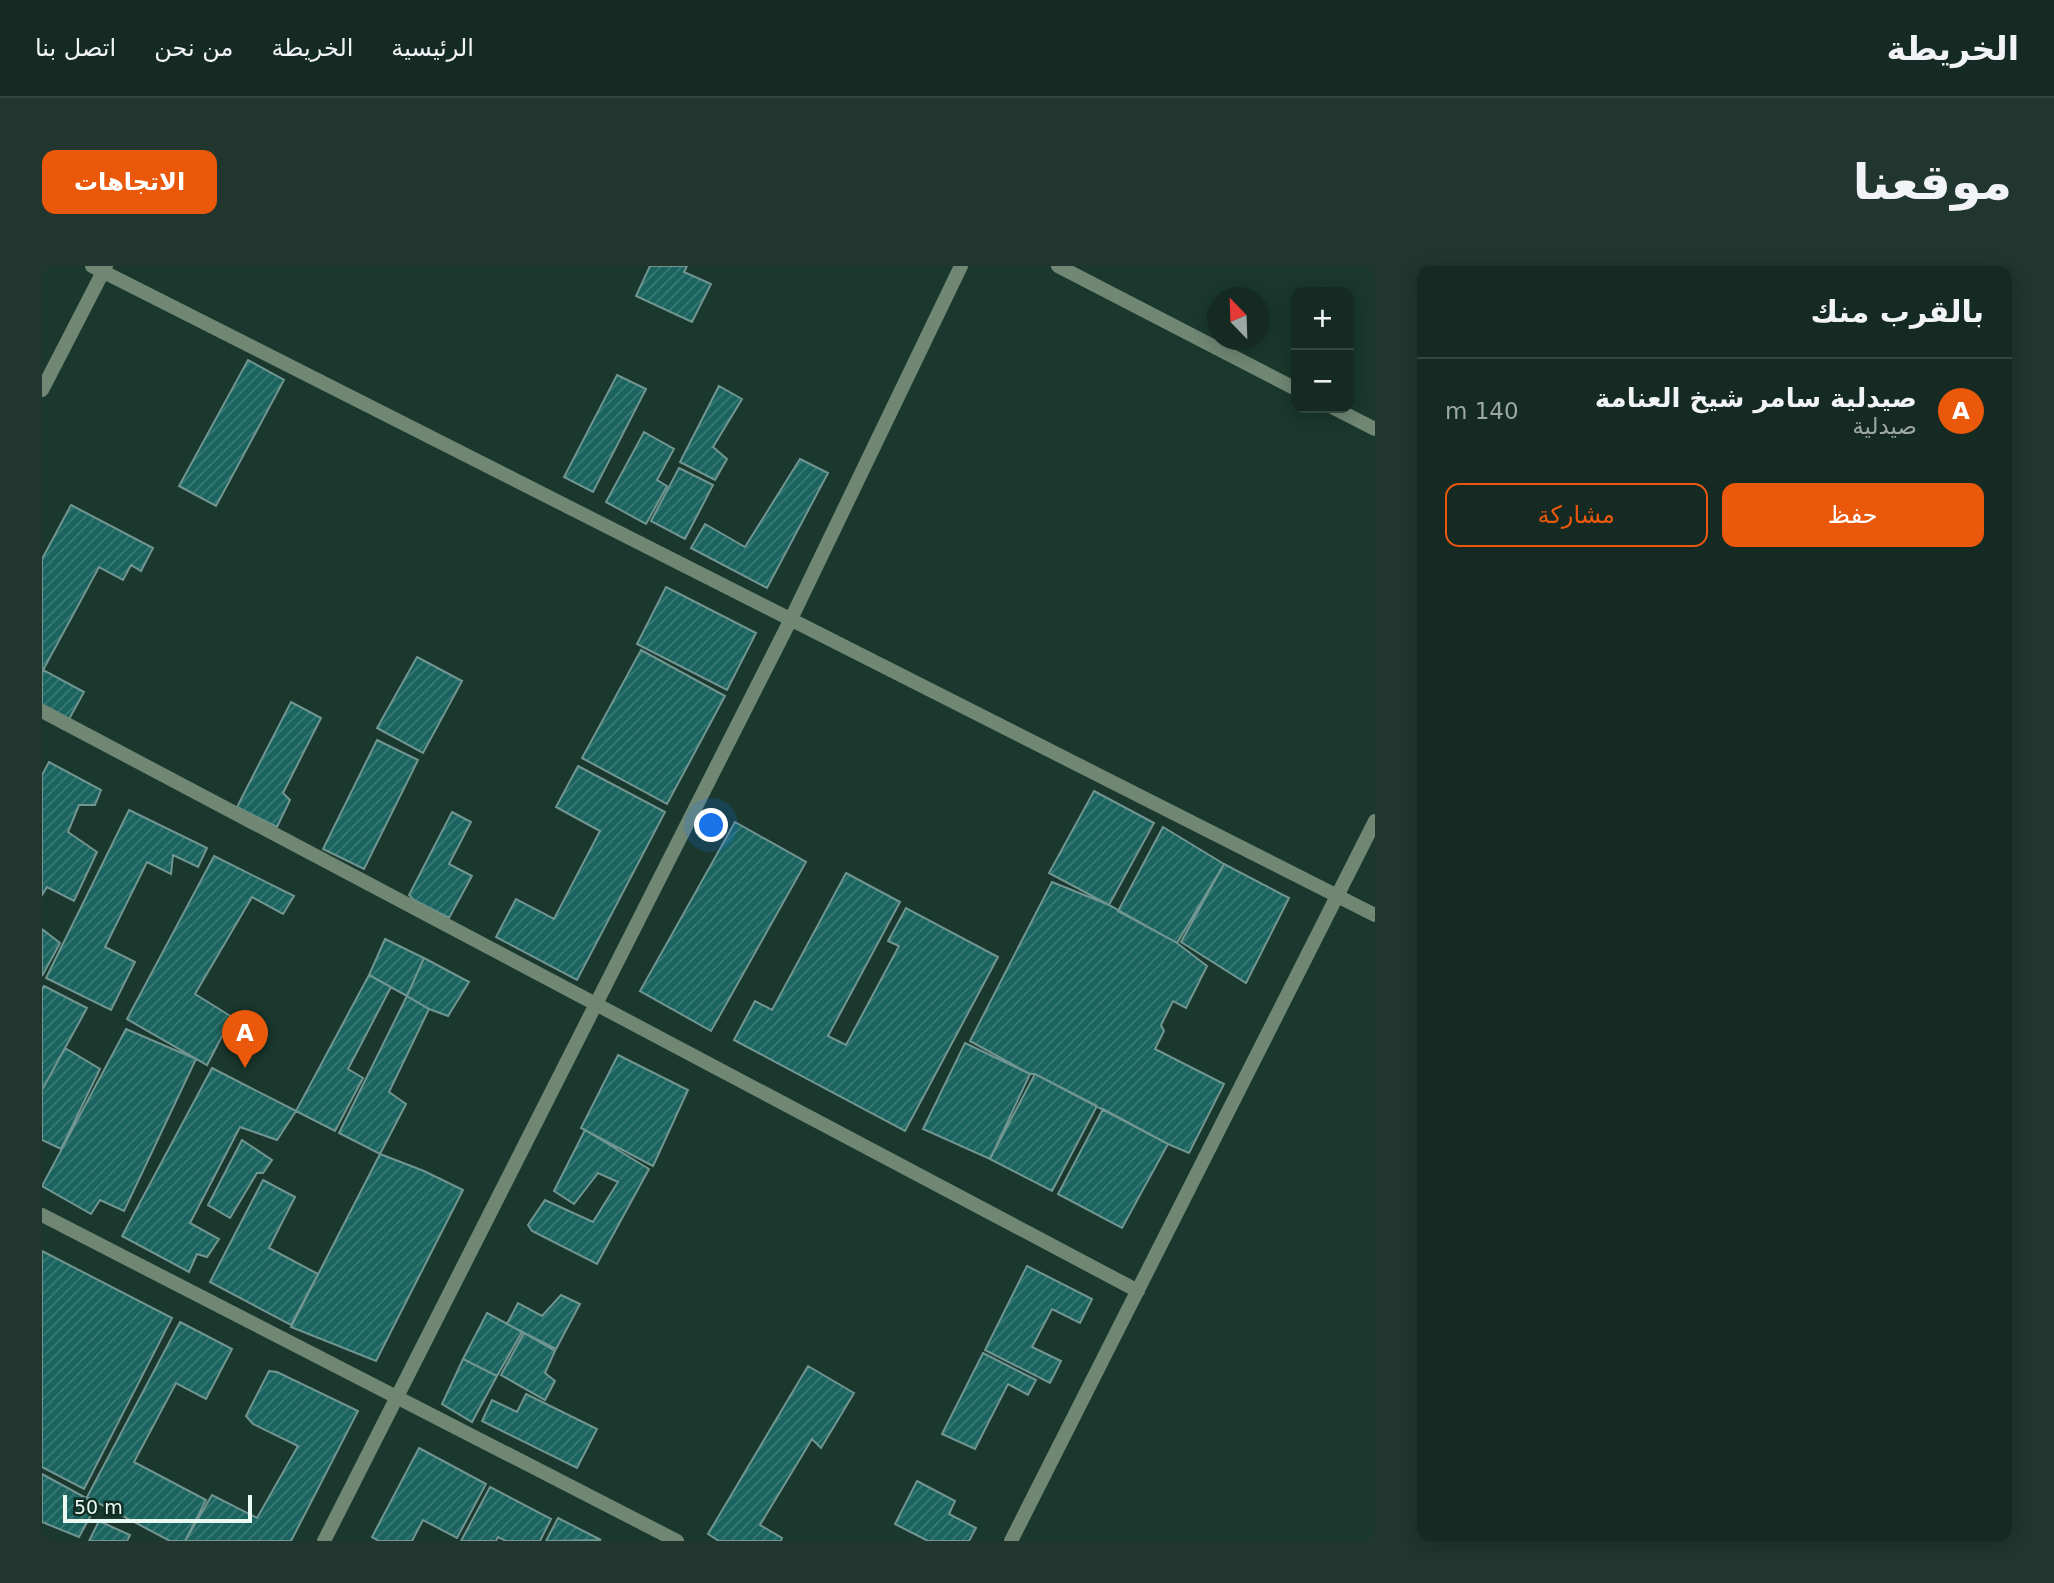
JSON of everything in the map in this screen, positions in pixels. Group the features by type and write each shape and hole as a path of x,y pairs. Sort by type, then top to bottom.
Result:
{"street":[{"path":"324,1541 791,619 961,266"},
{"path":"1058,266 1291,385"},
{"path":"42,390 100,268 1375,915"},
{"path":"1344,413 1375,429"},
{"path":"42,711 1138,1291"},
{"path":"1011,1541 1375,821"},
{"path":"42,1215 677,1541"}],"building":[{"path":"650,266 687,266 684,272 711,284 692,322 636,296"},
{"path":"248,360 284,380 216,506 179,486"},
{"path":"617,375 646,389 593,492 564,477"},
{"path":"719,386 742,399 713,447 727,459 715,480 680,462"},
{"path":"644,432 674,449 657,480 667,486 646,524 606,502"},
{"path":"800,459 828,473 767,588 691,548 705,524 745,547"},
{"path":"679,468 713,485 685,539 651,521"},
{"path":"71,505 153,548 141,571 131,565 123,580 99,567 43,670 84,692 68,721 42,707 42,559"},
{"path":"666,587 756,633 727,690 637,644"},
{"path":"641,650 725,696 667,804 582,758"},
{"path":"417,657 462,681 423,753 377,728"},
{"path":"291,702 321,718 283,793 290,800 277,827 237,807"},
{"path":"377,740 418,760 364,869 323,849"},
{"path":"49,762 101,790 95,805 79,805 68,832 97,852 74,901 47,887 42,895 42,775"},
{"path":"578,766 665,812 577,980 496,937 516,899 554,919 600,831 556,807"},
{"path":"1094,791 1154,823 1109,905 1049,873"},
{"path":"129,810 207,848 198,867 173,855 171,874 147,862 105,947 135,962 111,1010 46,978"},
{"path":"452,812 471,822 449,864 472,876 449,918 409,895"},
{"path":"735,822 806,862 711,1031 640,991"},
{"path":"1163,827 1224,864 1177,943 1118,911"},
{"path":"214,856 294,896 283,914 252,897 195,994 232,1017 207,1065 127,1019"},
{"path":"1224,864 1289,898 1246,983 1181,942"},
{"path":"846,873 900,902 828,1036 846,1045 899,946 888,941 906,908 998,957 905,1131 734,1040 755,1001 772,1010"},
{"path":"1052,882 1109,905 1177,943 1207,966 1186,1008 1173,1001 1161,1025 1164,1031 1155,1049 1224,1084 1189,1153 970,1041"},
{"path":"42,929 60,943 42,976"},
{"path":"385,939 424,958 407,996 369,975"},
{"path":"424,958 469,982 448,1016 407,996"},
{"path":"369,975 391,987 348,1069 363,1078 335,1131 296,1111"},
{"path":"44,986 87,1008 42,1090 42,989"},
{"path":"407,996 429,1009 389,1092 406,1104 380,1154 339,1133"},
{"path":"126,1029 196,1059 124,1211 100,1200 91,1214 42,1186"},
{"path":"965,1043 1030,1074 990,1159 923,1129"},
{"path":"65,1048 100,1069 61,1149 42,1140 42,1090"},
{"path":"618,1055 688,1090 653,1166 581,1128"},
{"path":"212,1068 296,1111 277,1140 240,1127 190,1223 219,1239 207,1257 197,1254 189,1272 122,1236"},
{"path":"1035,1074 1097,1106 1052,1191 990,1159"},
{"path":"1103,1109 1168,1144 1122,1228 1058,1194"},
{"path":"585,1130 649,1169 597,1264 532,1231 528,1225 545,1200 593,1222 618,1182 598,1173 574,1204 554,1191"},
{"path":"242,1140 272,1160 263,1173 257,1173 230,1218 208,1205"},
{"path":"380,1154 463,1190 376,1361 291,1327"},
{"path":"263,1180 295,1197 269,1248 318,1274 291,1325 210,1282"},
{"path":"42,1251 172,1318 84,1489 42,1467"},
{"path":"1027,1266 1092,1299 1080,1323 1052,1309 1032,1347 1061,1361 1050,1383 985,1350"},
{"path":"561,1295 580,1304 556,1349 507,1324 518,1303 542,1316"},
{"path":"487,1313 522,1332 497,1376 463,1359"},
{"path":"180,1322 232,1349 206,1399 176,1383 134,1462 206,1500 185,1541 170,1541 87,1497"},
{"path":"524,1333 555,1351 545,1373 555,1381 545,1400 501,1375"},
{"path":"983,1353 1036,1380 1028,1395 1008,1384 975,1449 942,1434"},
{"path":"463,1359 497,1376 472,1422 442,1404"},
{"path":"808,1366 854,1393 821,1448 812,1439 760,1525 782,1538 781,1541 719,1541 708,1534"},
{"path":"269,1371 277,1372 358,1411 291,1541 185,1541 212,1495 257,1518 298,1446 253,1424 246,1416"},
{"path":"526,1394 597,1429 577,1468 482,1421 492,1400 517,1412"},
{"path":"419,1448 486,1484 457,1538 423,1520 412,1541 379,1541 372,1537"},
{"path":"42,1474 97,1504 79,1537 42,1522"},
{"path":"917,1481 955,1501 949,1514 976,1528 969,1541 928,1541 895,1524"},
{"path":"490,1487 551,1519 540,1541 506,1541 498,1537 496,1541 461,1541"},
{"path":"558,1518 601,1540 546,1541"},
{"path":"99,1521 130,1535 127,1541 89,1541"}],"place":[{"name":"صيدلية سامر شيخ العنامة","path":"245,1068"}]}
